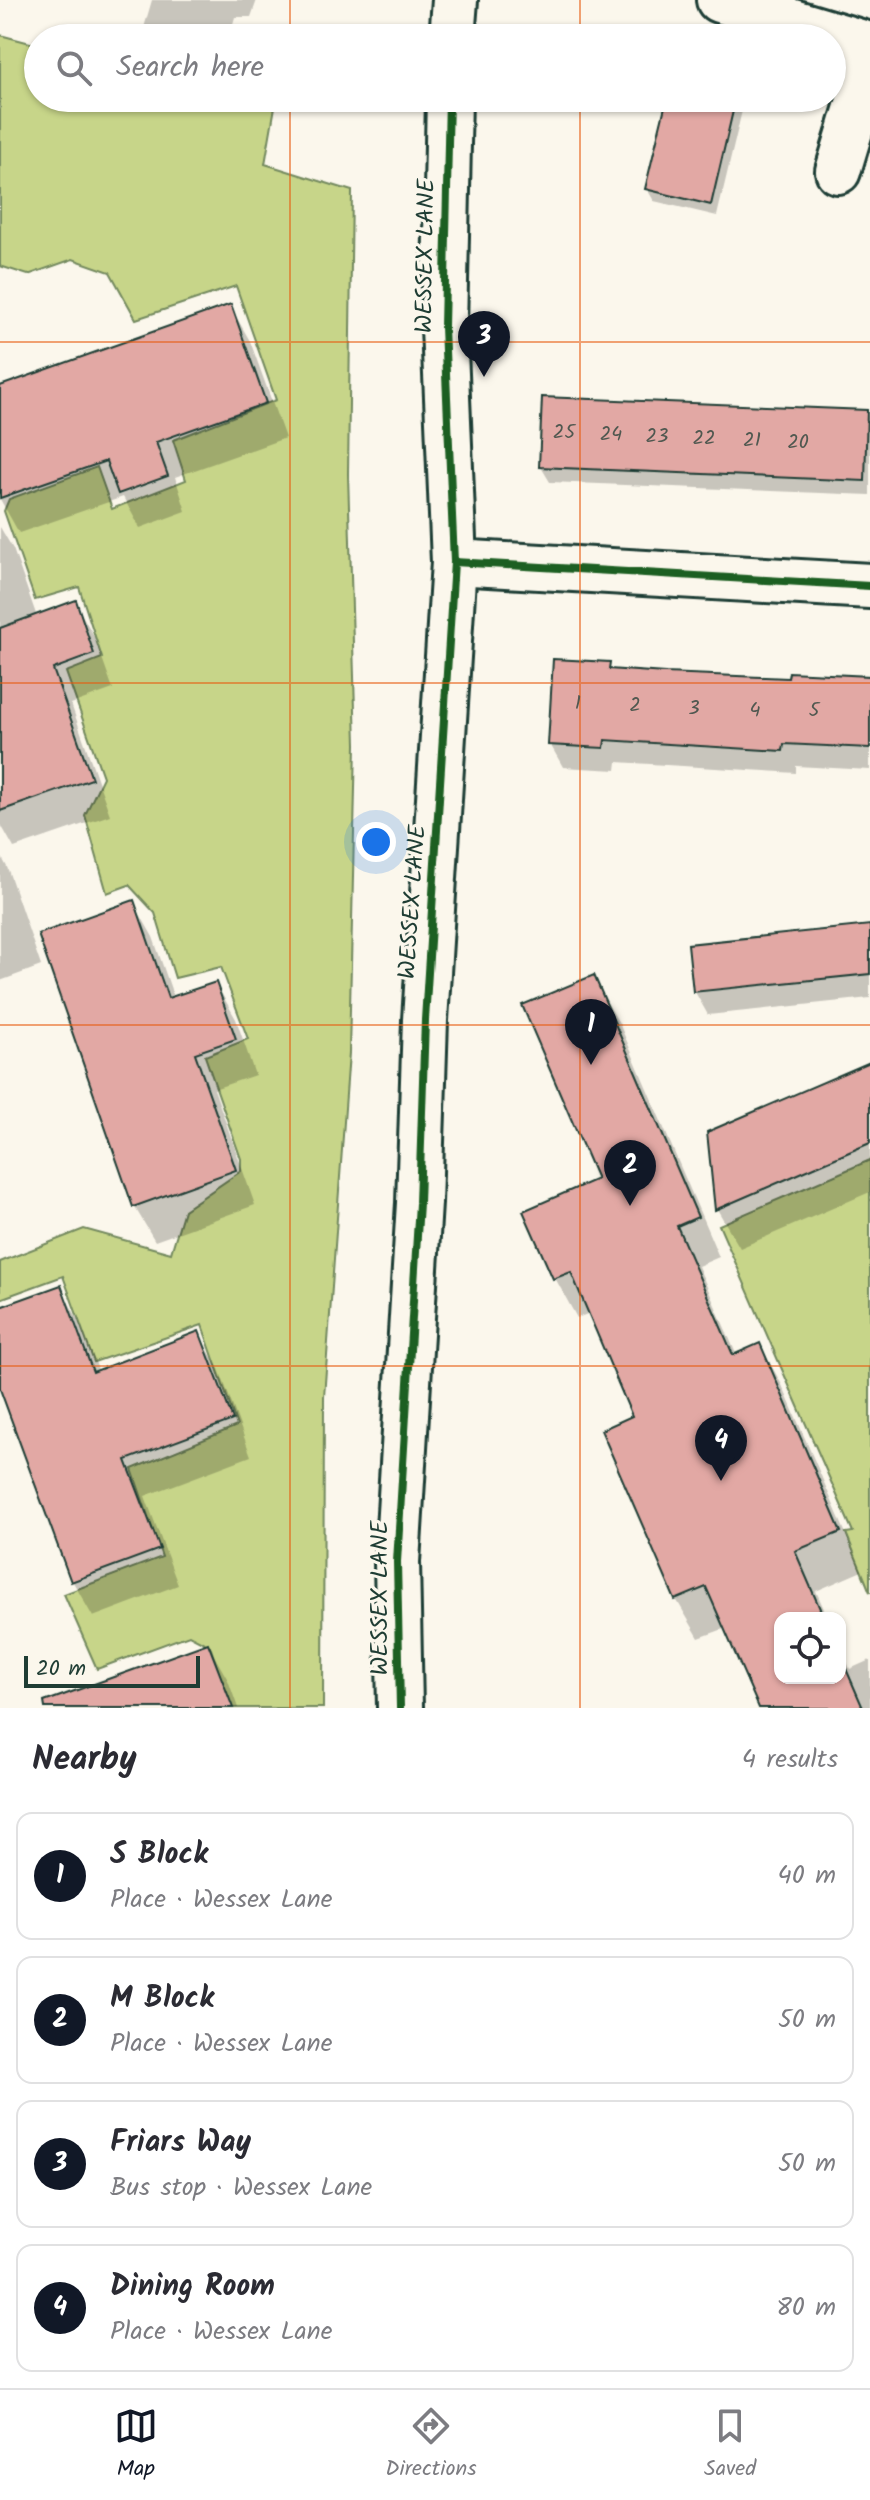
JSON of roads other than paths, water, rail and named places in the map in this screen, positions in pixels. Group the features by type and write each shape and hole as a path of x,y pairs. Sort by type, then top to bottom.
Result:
{"street":[{"path":"453,24 455,0"},
{"path":"719,0 800,24"},
{"path":"846,38 870,45"},
{"path":"838,171 870,64"},
{"name":"WESSEX LANE","path":"400,1708 397,1562 419,1203 425,1020 454,562 444,327 449,112"},
{"path":"454,562 870,586"}],"place":[{"name":"Friars Way","path":"484,377"},
{"name":"S Block","path":"591,1065"},
{"name":"M Block","path":"630,1206"},
{"name":"Dining Room","path":"721,1481"}]}
